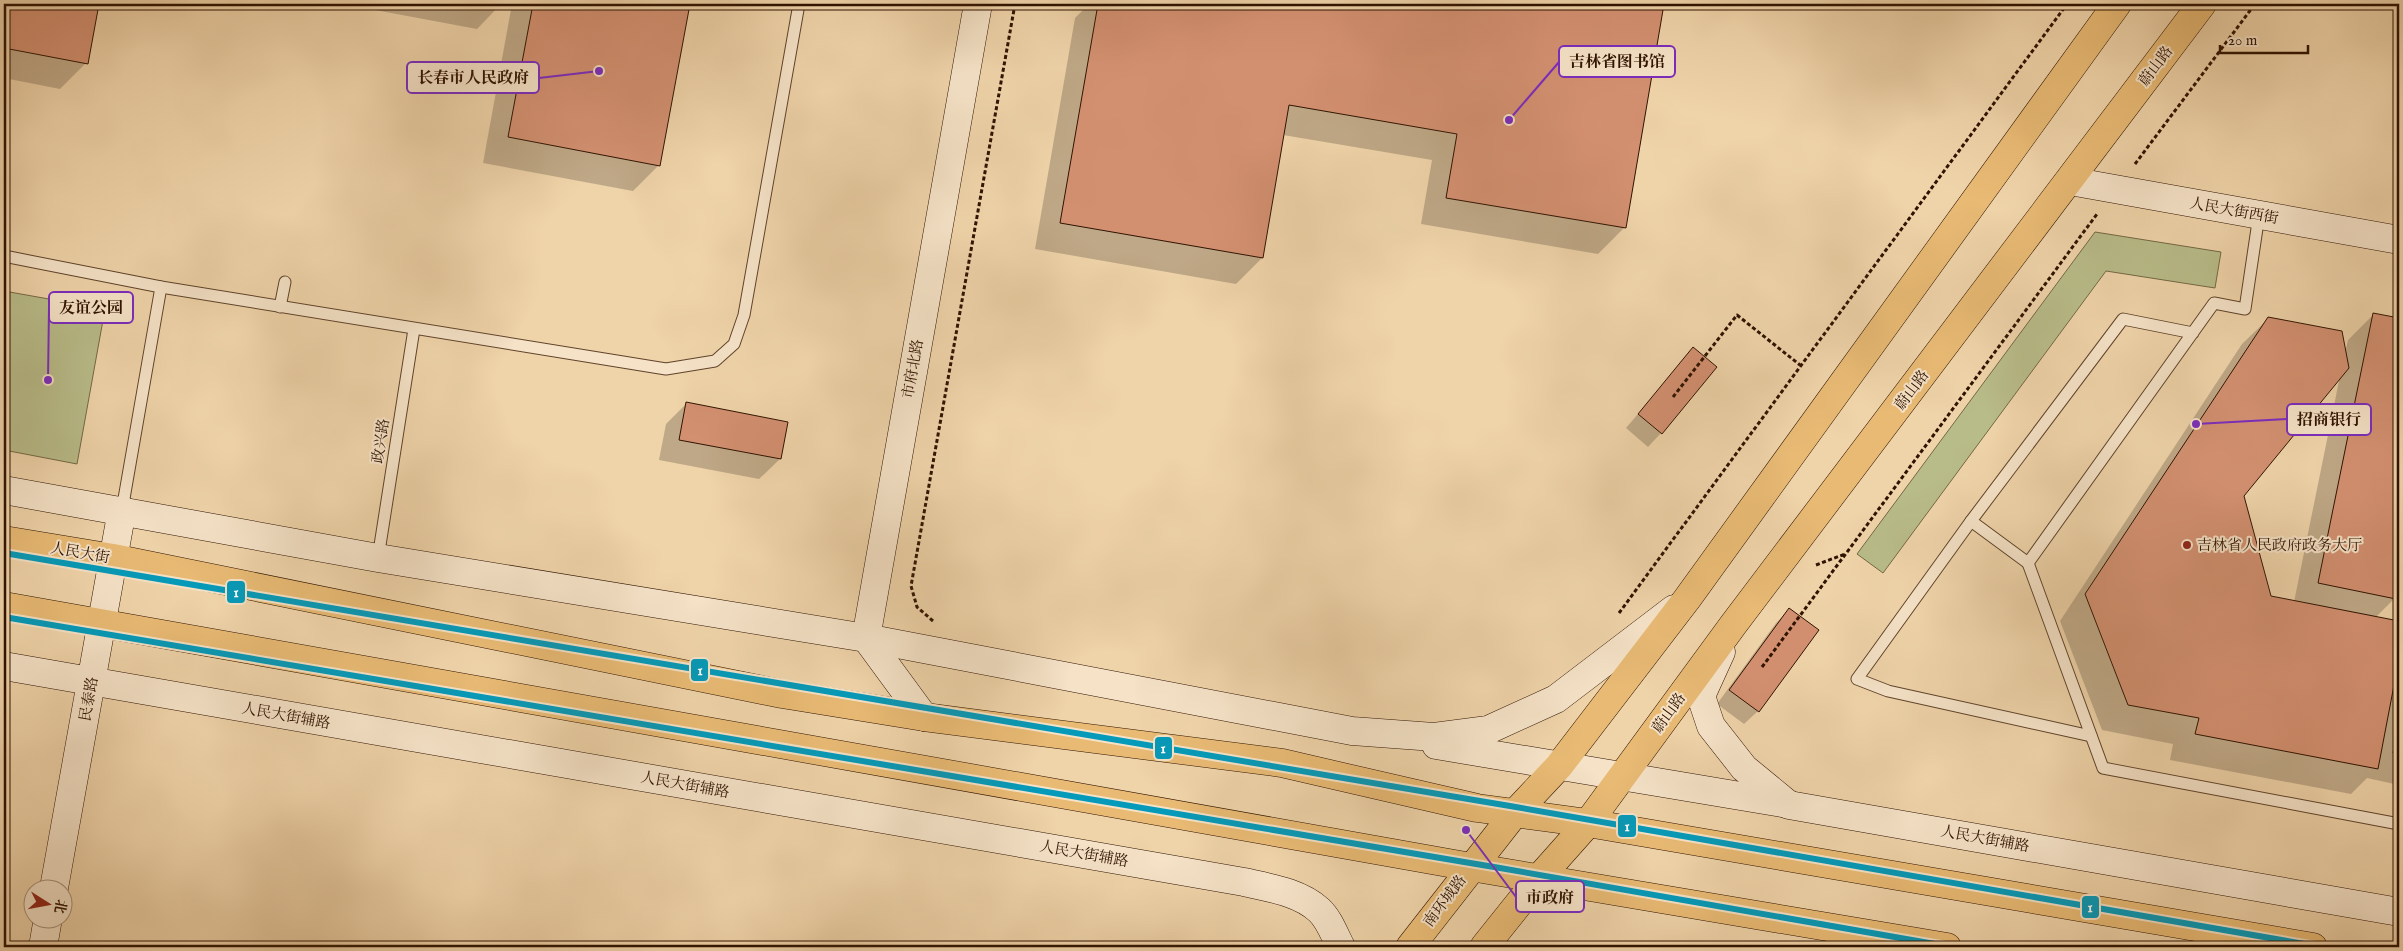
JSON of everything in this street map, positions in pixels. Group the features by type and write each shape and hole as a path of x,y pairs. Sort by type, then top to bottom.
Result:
{"main road":[{"name":"市府北路","path":"866,638 978,4"},
{"path":"1559,766 1687,599 2117,4"},
{"name":"蔚山路","path":"1622,776 1733,625 2070,182 2202,4"},
{"name":"人民大街西街","path":"2070,182 2399,240"},
{"path":"4,490 378,558 866,638 1280,718 1789,805"},
{"name":"民泰路","path":"56,878 122,510"},
{"name":"人民大街","path":"4,540 113,558 772,692 924,717 1282,763 1477,808 1588,824 2313,947"},
{"path":"1352,731 1434,737 1488,730 1556,699 1687,599"},
{"path":"4,606 1471,867 1540,877 1947,947"},
{"name":"人民大街辅路","path":"1733,625 1701,696 1711,726 1744,768 1789,805 2399,912"},
{"path":"866,638 924,717"},
{"name":"人民大街辅路","path":"4,666 92,683 1244,882 1283,891 1302,899 1321,911 1340,947"},
{"name":"南环城路","path":"1410,947 1514,814 1559,766"},
{"path":"1484,947 1540,877 1588,824 1622,776"},
{"path":"43,947 46,928"}],"lane":[{"path":"4,256 160,287 666,369 715,361 734,344 744,315 799,4"},
{"path":"2028,563 2214,303 2245,309 2260,215"},
{"path":"280,307 285,282"},
{"path":"122,510 160,287"},
{"path":"2091,736 1888,691 1857,679 1971,521 2123,320 2193,333"},
{"name":"政兴路","path":"378,558 414,329"},
{"path":"1971,521 2028,563 2103,768 2399,824"}],"path":[{"path":"942,625 917,607 911,586 1015,4"},
{"path":"1618,614 2067,4"},
{"path":"1762,667 2255,4"},
{"path":"1673,397 1737,315 1800,366"},
{"path":"1812,571 1817,564 1845,554"}],"green space":[{"path":"2095,232 2221,252 2215,288 2106,271 1883,573 1857,554"},
{"path":"4,291 105,309 77,464 4,450"}],"building":[{"path":"4,4 99,4 88,64 4,48"},
{"path":"533,4 690,4 660,166 508,137"},
{"path":"1098,4 1664,4 1626,228 1446,198 1457,134 1289,105 1263,258 1060,223"},
{"path":"2373,313 2399,318 2399,582 2396,599 2318,583"},
{"name":"吉林省人民政府政务大厅","path":"2268,317 2342,331 2349,368 2244,496 2271,596 2399,621 2399,659 2378,769 2195,734 2199,718 2128,705 2085,594"},
{"path":"1693,347 1717,367 1662,434 1638,414"},
{"path":"686,402 788,422 781,459 679,440"},
{"path":"1789,608 1819,630 1759,712 1729,690"},
{"path":"2399,723 2399,754 2393,753"}],"transit line":[{"name":"1","path":"4,553 1510,806 2322,947"},
{"name":"1","path":"4,617 1500,868 1952,947"}],"place":[{"name":"长春市人民政府","path":"599,71"},
{"name":"吉林省图书馆","path":"1509,120"},
{"name":"友谊公园","path":"48,380"},
{"name":"招商银行","path":"2196,424"},
{"name":"吉林省人民政府政务大厅","path":"2187,545"},
{"name":"市政府","path":"1466,830"}]}
